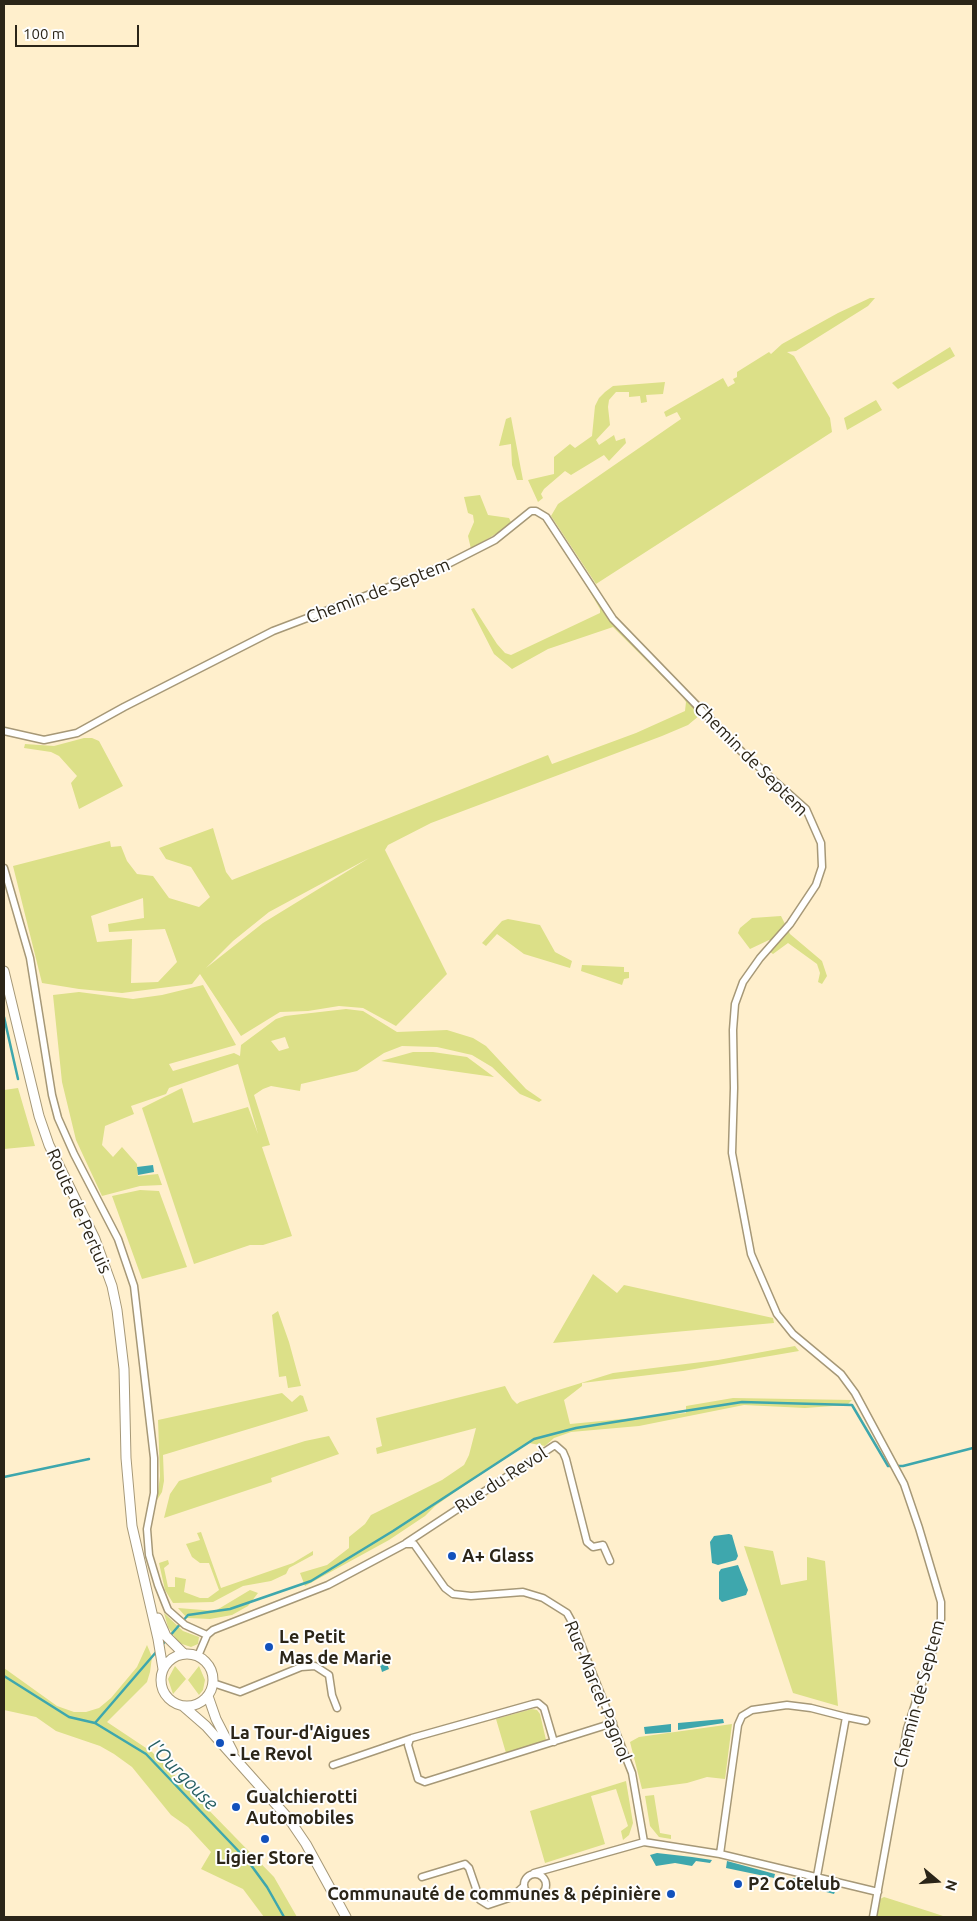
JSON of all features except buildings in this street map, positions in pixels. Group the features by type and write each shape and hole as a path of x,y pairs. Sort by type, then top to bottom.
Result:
{"main road":[{"name":"Route de Pertuis","path":"4,971 39,1116 56,1160 95,1239 112,1286 117,1310 124,1369 126,1458 132,1526 163,1670"},
{"name":"Route de Pertuis","path":"150,1604 166,1636 184,1654"},
{"path":"183,1706 197,1705 208,1696 213,1683 211,1670 198,1656 184,1654 168,1662 161,1677 164,1693 169,1699 183,1706 206,1726 296,1829 346,1917"},
{"path":"208,1696 216,1719 241,1767"}],"street":[{"name":"Chemin de Septem","path":"4,731 44,740 77,733 124,706 273,631 444,566 495,540 531,511 536,511 546,517 613,619 742,752 806,809 821,843 822,867 816,885 790,924 760,958 743,982 735,1004 732,1153 751,1254 777,1314 793,1334 841,1374 855,1393 904,1484 941,1602 941,1619 936,1640 907,1729 873,1917"},
{"path":"4,868 30,958 52,1095 58,1118 74,1154 118,1239 134,1286 154,1458 154,1493 147,1529 149,1555 168,1610 185,1625 207,1636"},
{"name":"Rue du Revol","path":"405,1544 555,1445 563,1452 587,1542 593,1547 603,1545 610,1562"},
{"name":"Rue Marcel Pagnol","path":"405,1544 412,1543 418,1547 445,1588 453,1594 471,1596 523,1592 544,1598 562,1608 573,1624 632,1773 644,1842"},
{"path":"198,1656 207,1636 213,1630 328,1585 405,1544"},
{"path":"213,1683 240,1692 301,1667 315,1666 329,1675 337,1708"},
{"path":"333,1765 410,1739 538,1703 544,1708 554,1742"},
{"path":"720,1854 738,1725 742,1716 752,1710 794,1705 866,1721"},
{"path":"817,1876 846,1717"},
{"path":"410,1739 408,1745 418,1778 424,1782 613,1723"},
{"path":"422,1877 465,1864 469,1868 480,1900 488,1905 512,1897 524,1886 525,1879 534,1873 644,1842 720,1854 878,1892"},
{"path":"524,1886 530,1895 537,1896 544,1892 546,1882 541,1875 534,1873"}],"green space":[{"path":"870,298 875,298 868,306 796,351 787,352 794,356 830,418 832,432 596,584 551,516 558,504 681,419 677,412 666,417 664,412 723,378 728,387 735,383 733,379 737,377 737,372 769,352 771,354 782,344 838,313"},
{"path":"950,347 955,356 898,389 892,383"},
{"path":"665,382 663,394 646,395 647,402 641,403 640,396 629,397 629,392 616,392 609,400 610,425 596,440 599,445 614,435 616,441 625,438 626,443 609,461 604,455 571,475 565,471 544,489 541,494 543,498 538,502 528,480 554,474 554,457 570,444 575,448 592,436 595,406 605,392 613,386"},
{"path":"876,400 882,410 847,430 844,418"},
{"path":"511,417 523,480 517,480 512,465 511,444 499,446 506,419"},
{"path":"480,495 488,515 509,518 512,524 471,549 468,536 474,522 473,515 468,513 464,497"},
{"path":"542,518 597,596 700,715 688,725 662,736 431,823 388,845 385,850 447,974 396,1026 363,1008 339,1006 308,1011 280,1012 241,1036 200,974 192,984 122,993 42,983 13,866 110,841 111,847 121,846 127,861 137,874 153,876 169,898 199,907 210,897 191,867 166,859 159,848 213,828 226,872 232,880 548,755 552,764 636,733 685,711 686,702 682,696 613,627 548,649 512,669 494,654 471,609 474,608 497,644 505,653 511,655 600,613 600,609","holes":["369,858 263,923 206,968 233,941 269,912","143,898 144,918 108,924 109,932 165,929 177,962 158,982 131,983 132,939 97,942 91,916"]},
{"path":"84,738 92,738 99,741 123,786 79,809 71,783 77,776 59,756 51,752 24,748 25,744 54,746"},
{"path":"781,916 790,934 822,961 827,976 822,984 818,982 820,973 817,964 788,943 773,954 770,952 775,943 769,940 750,949 738,933 740,928 752,918"},
{"path":"508,919 540,925 555,952 572,961 570,968 524,954 497,934 486,946 482,943 502,921"},
{"path":"582,965 624,967 624,972 629,972 629,978 624,979 622,985 581,971"},
{"path":"203,985 236,1045 169,1064 173,1071 234,1053 240,1056 241,1045 276,1019 285,1016 346,1009 363,1011 397,1032 447,1030 473,1038 486,1046 526,1089 542,1100 539,1102 520,1094 492,1067 472,1055 437,1047 402,1046 384,1053 357,1071 301,1084 300,1091 271,1086 263,1089 254,1095 270,1145 262,1147 292,1236 263,1245 250,1245 194,1264 142,1108 182,1088 193,1123 248,1107 258,1134 238,1064 169,1088 166,1094 131,1106 134,1114 105,1126 102,1145 113,1157 122,1147 137,1164 138,1176 158,1174 162,1185 140,1186 102,1196 76,1140 62,1082 53,995 79,992 133,999 162,995","holes":["285,1037 289,1048 279,1051 271,1041"]},
{"path":"413,1052 433,1052 467,1057 494,1077 381,1061"},
{"path":"18,1088 35,1146 4,1149 4,1090"},
{"path":"140,1190 159,1191 187,1267 142,1279 112,1196"},
{"path":"593,1274 617,1293 624,1285 773,1318 774,1323 553,1343"},
{"path":"278,1311 301,1386 288,1388 286,1376 279,1377 272,1315"},
{"path":"795,1346 799,1351 683,1371 582,1383 582,1386 564,1400 570,1424 686,1413 686,1406 733,1398 852,1400 847,1405 805,1408 744,1405 639,1426 571,1432 554,1438 545,1446 529,1443 478,1476 435,1506 425,1516 389,1540 305,1586 300,1573 327,1565 349,1548 349,1537 365,1524 371,1515 442,1480 464,1465 469,1455 476,1428 377,1454 376,1448 382,1446 376,1418 505,1386 517,1404 520,1402 613,1373 718,1360"},
{"path":"282,1393 292,1402 300,1395 303,1396 308,1411 163,1455 164,1481 162,1492 157,1500 160,1476 158,1420"},
{"path":"329,1436 339,1454 271,1478 272,1482 164,1518 170,1494 179,1481 305,1441"},
{"path":"201,1532 221,1588 293,1563 313,1551 313,1555 289,1568 286,1574 271,1581 243,1586 213,1602 173,1603 165,1590 159,1563 168,1560 169,1564 164,1568 168,1587 175,1587 175,1577 186,1579 184,1592 200,1598 208,1598 219,1590 209,1563 200,1563 192,1557 186,1544 200,1540 197,1533"},
{"path":"744,1546 773,1551 781,1585 807,1580 807,1557 825,1561 838,1706 793,1693"},
{"path":"250,1590 258,1593 248,1606 232,1615 210,1619 187,1618 178,1608 215,1611"},
{"path":"164,1613 183,1631 199,1637 198,1644 191,1647 179,1643 168,1627"},
{"path":"147,1645 152,1657 147,1682 107,1722 152,1752 274,1877 297,1917 264,1917 243,1889 201,1869 211,1852 188,1827 171,1815 132,1767 114,1754 100,1746 56,1731 36,1717 4,1710 4,1668 57,1706 74,1712 86,1712 99,1708 111,1698 137,1667"},
{"path":"175,1666 186,1679 173,1694 168,1679"},
{"path":"199,1666 205,1680 203,1690 199,1695 188,1680"},
{"path":"532,1709 537,1710 540,1714 546,1740 506,1753 496,1719"},
{"path":"732,1724 725,1779 707,1777 687,1783 642,1789 630,1742 639,1737"},
{"path":"626,1781 633,1823 629,1835 623,1840 621,1831 628,1826 616,1789 591,1796 605,1844 545,1863 530,1811"},
{"path":"654,1795 660,1833 671,1835 671,1839 659,1837 650,1826 645,1796"},
{"path":"884,1897 946,1917 876,1917 880,1899"}],"water":[{"path":"153,1165 154,1172 138,1175 137,1167"},
{"path":"732,1535 738,1556 736,1560 718,1565 712,1563 710,1542 714,1536"},
{"path":"738,1565 748,1590 746,1595 722,1602 719,1599 719,1572 721,1569"},
{"path":"384,1656 389,1669 382,1672 378,1658"},
{"path":"723,1719 724,1723 678,1730 678,1723"},
{"path":"671,1724 671,1732 645,1734 644,1727"},
{"path":"657,1853 712,1860 710,1863 696,1861 692,1866 675,1863 656,1866 650,1855"},
{"path":"727,1861 775,1874 774,1878 726,1868"},
{"path":"793,1878 836,1889 834,1894 791,1883"}],"waterway":[{"path":"4,1017 18,1079"},
{"path":"162,1645 188,1615 230,1609 311,1581 393,1531 534,1439 576,1428 742,1402 852,1405 888,1466 903,1466 973,1448"},
{"path":"4,1477 89,1459"},
{"path":"95,1723 157,1651"},
{"name":"l'Ourgouse","path":"4,1676 69,1717 95,1723 146,1754 248,1861 267,1887 284,1917"}],"place":[{"name":"A+ Glass","path":"452,1556"},
{"name":"Le Petit Mas de Marie","path":"269,1647"},
{"name":"La Tour-d'Aigues - Le Revol","path":"220,1743"},
{"name":"Gualchierotti Automobiles","path":"236,1807"},
{"name":"Ligier Store","path":"265,1839"},
{"name":"P2 Cotelub","path":"738,1884"},
{"name":"Communauté de communes & pépinière","path":"671,1894"}]}
